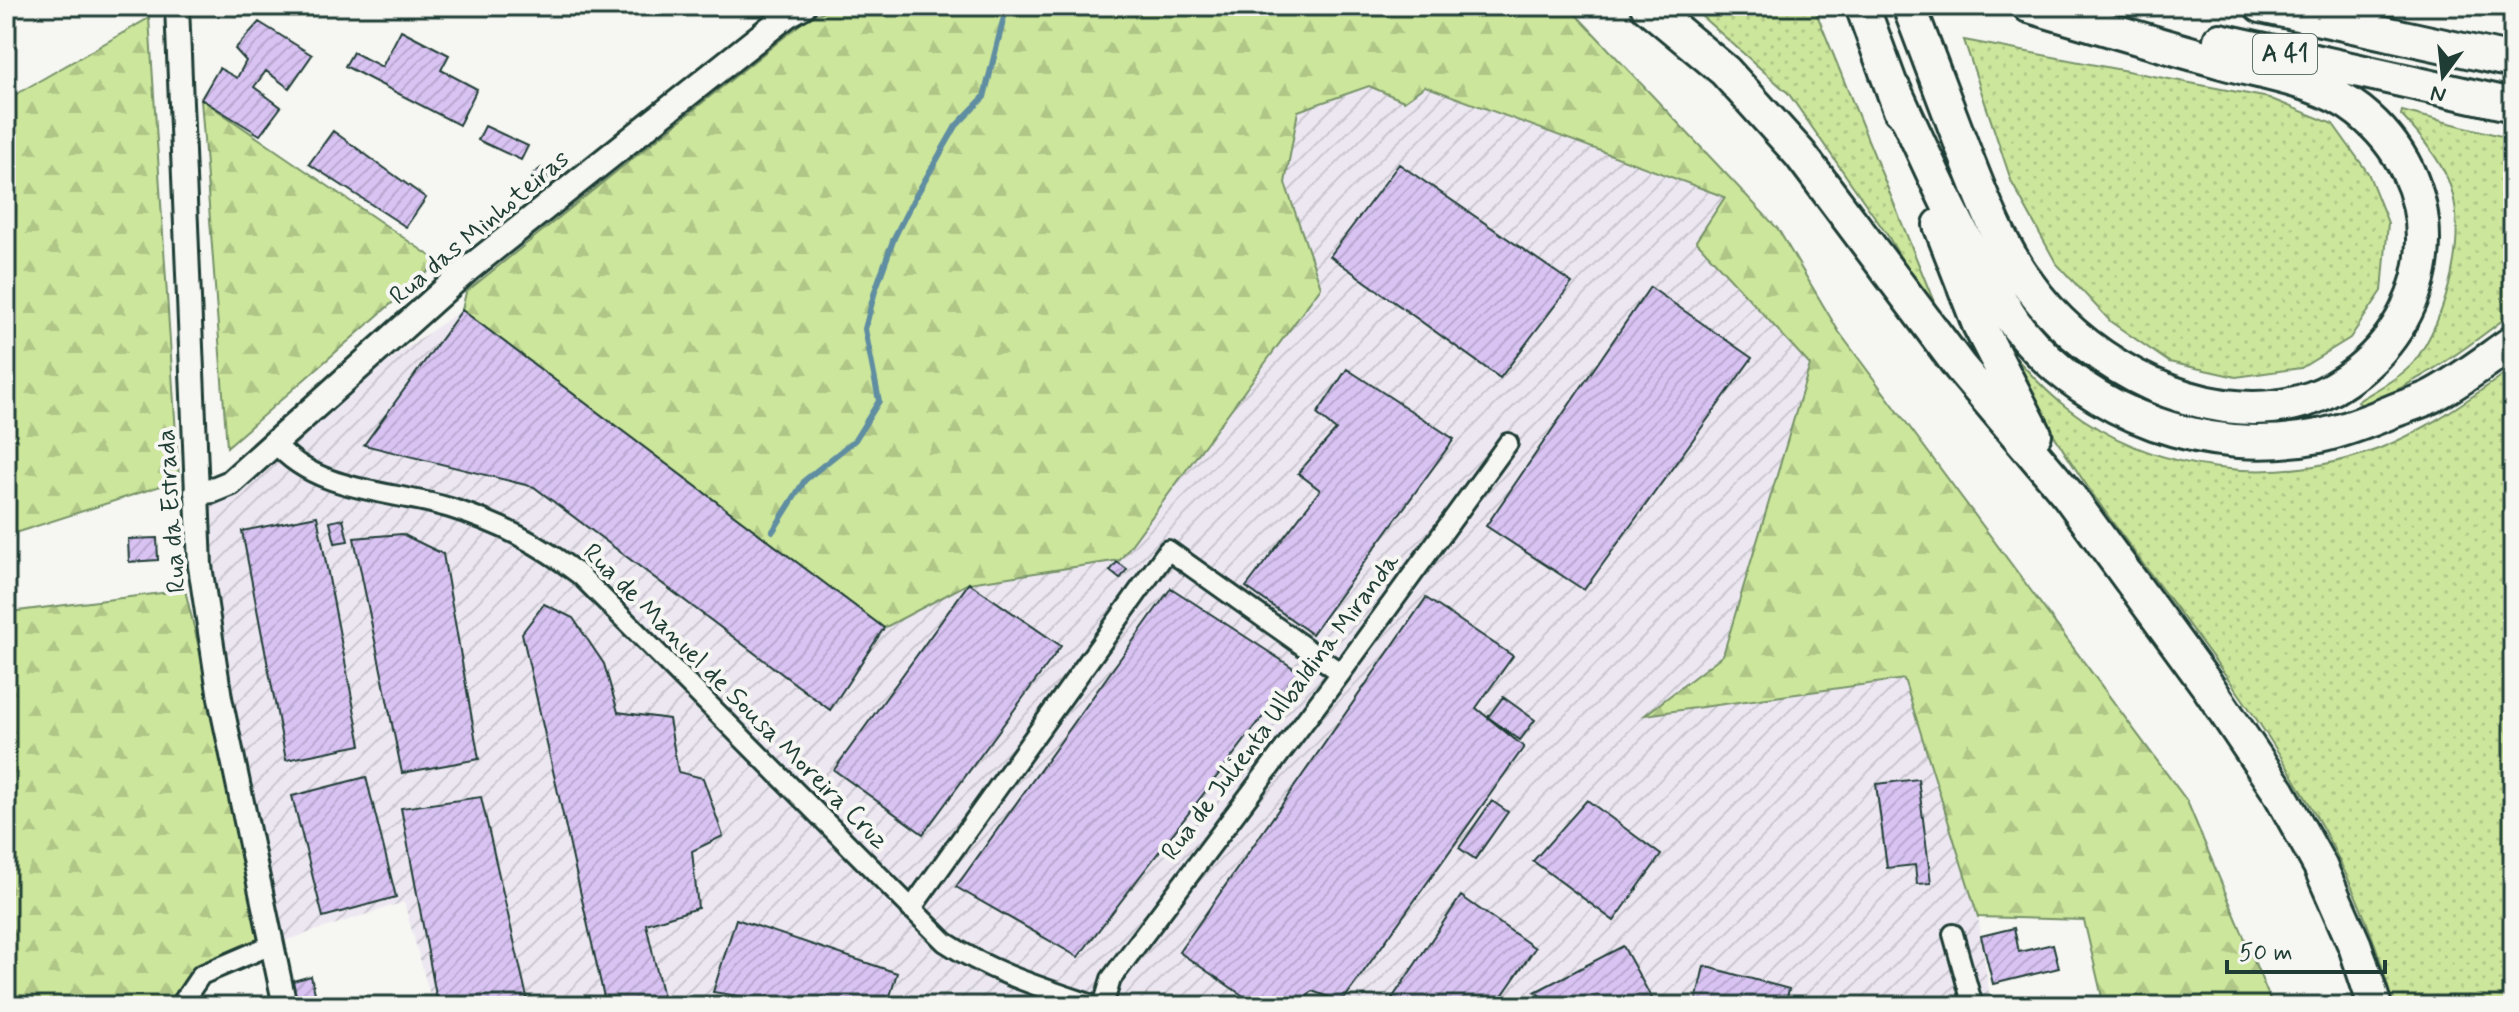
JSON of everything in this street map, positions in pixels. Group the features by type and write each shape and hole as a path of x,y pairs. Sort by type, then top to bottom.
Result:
{"highway":[{"path":"1647,6 1697,45 1761,107 1800,154 1960,367 2069,496 2233,720 2279,792 2339,905 2375,1006"},
{"path":"1862,6 1894,89 1948,250 1979,325 2069,496"},
{"path":"1909,6 1985,208 2011,258 2046,307 2075,337 2110,363 2149,385 2193,399 2239,407 2280,406 2313,398 2345,381 2375,357 2399,327 2415,294 2422,262 2420,201 2408,168 2392,143 2344,100 2304,83 2029,6"},
{"name":"A 41","path":"2056,6 2513,105"},
{"name":"A 41","path":"2261,6 2513,61"},
{"path":"1894,89 1952,213 2018,329 2048,360 2084,387 2123,411 2166,429 2229,441 2278,441 2319,436 2433,395 2513,342"}],"main road":[{"name":"Rua das Minhoteiras","path":"197,492 230,483 467,270 787,15 803,6"}],"street":[{"name":"Rua da Estrada","path":"177,6 200,566 220,698 285,1006"},
{"name":"Rua de Manuel de Sousa Moreira Cruz","path":"275,443 296,464 321,478 447,507 505,527 547,550 580,575 945,942 974,961 1006,976 1096,1006"},
{"name":"Rua de Julienta Ulbaldina Miranda","path":"1103,1006 1111,979 1341,673 1508,443"},
{"path":"911,909 1168,550 1341,673"},
{"path":"1953,934 1973,1006"},
{"path":"180,1006 201,975 271,945"}],"shaded area":[{"path":"1424,85 1726,197 1697,241 1810,365 1723,655 1646,715 1904,679 1978,917 1991,1006 433,1006 404,902 271,945 197,492 462,310 884,628 969,583 1120,560 1321,287 1285,183 1297,111 1369,86 1404,101"}],"green space":[{"path":"839,6 1568,6 1778,229 1839,332 2187,801 2273,1006 2104,1006 2084,920 1978,917 1904,679 1645,715 1723,655 1810,365 1696,241 1725,197 1425,86 1404,101 1369,86 1298,111 1285,183 1321,287 1120,560 969,583 884,628 462,310 466,292 809,17"},
{"path":"1690,6 1814,7 1936,307 1930,309 1888,236 1788,93"},
{"path":"149,18 179,480 6,536 6,100"},
{"path":"1964,40 2269,98 2333,124 2368,173 2388,223 2382,291 2350,338 2301,368 2236,377 2169,362 2111,322 2056,263 2012,183"},
{"path":"201,99 439,262 227,447"},
{"path":"2402,111 2513,139 2513,312 2441,364 2362,407 2358,401 2403,373 2426,344 2445,299 2456,249 2457,224 2448,180 2421,137 2401,115"},
{"path":"2006,347 2058,400 2100,430 2137,448 2176,460 2216,468 2257,470 2298,468 2339,461 2378,449 2431,423 2513,368 2513,1006 2393,1006 2362,910 2333,847 2299,786 2242,698 2086,484 2030,394"},
{"path":"185,590 271,945 201,975 180,1006 6,1006 6,659 10,612"}],"building":[{"path":"259,22 312,55 289,88 266,71 254,87 281,107 260,135 201,99 219,68 237,78 246,61 235,49"},
{"path":"401,30 449,55 441,70 477,89 459,125 345,66 353,52 382,67"},
{"path":"485,126 528,146 521,160 478,140"},
{"path":"333,131 426,198 406,227 309,164"},
{"path":"1399,164 1572,283 1500,378 1330,256"},
{"path":"541,168 549,177 540,185 531,176"},
{"path":"1650,287 1752,358 1584,590 1486,526"},
{"path":"462,310 884,628 830,710 534,487 364,445"},
{"path":"1347,369 1454,439 1312,634 1246,587 1320,490 1298,473 1336,430 1317,414"},
{"path":"317,516 361,745 286,760 242,531"},
{"path":"343,519 348,541 335,543 330,522"},
{"path":"402,534 443,554 479,759 402,773 354,538"},
{"path":"157,538 158,560 129,562 128,539"},
{"path":"1117,562 1127,569 1120,579 1110,571"},
{"path":"969,583 1061,646 923,834 834,770"},
{"path":"1171,588 1298,671 1078,957 956,887"},
{"path":"1426,598 1513,656 1476,708 1524,747 1342,1002 1312,991 1300,1006 1258,1006 1179,952"},
{"path":"544,604 573,618 604,664 618,712 669,719 678,772 703,778 723,836 692,851 698,908 646,924 665,1006 606,1006 522,633"},
{"path":"1503,697 1535,720 1520,740 1488,717"},
{"path":"366,777 396,897 323,917 292,796"},
{"path":"1918,779 1931,883 1917,884 1915,865 1887,868 1876,784"},
{"path":"481,797 529,1006 438,1006 401,808"},
{"path":"1587,800 1661,855 1614,921 1533,861"},
{"path":"1492,801 1508,812 1475,859 1459,848"},
{"path":"1461,896 1535,948 1495,1006 1387,1006"},
{"path":"736,919 897,973 887,1006 741,1006 744,997 713,992"},
{"path":"2014,928 2019,952 2053,944 2059,968 1993,984 1981,936"},
{"path":"1623,946 1656,1006 1554,1006 1535,992"},
{"path":"1704,966 1789,989 1785,1006 1695,1006"},
{"path":"311,976 318,1006 292,1006 286,983"}],"waterway":[{"path":"773,531 805,480 855,440 879,401 865,329 875,291 894,238 909,208 956,126 984,97 1005,13"}]}
